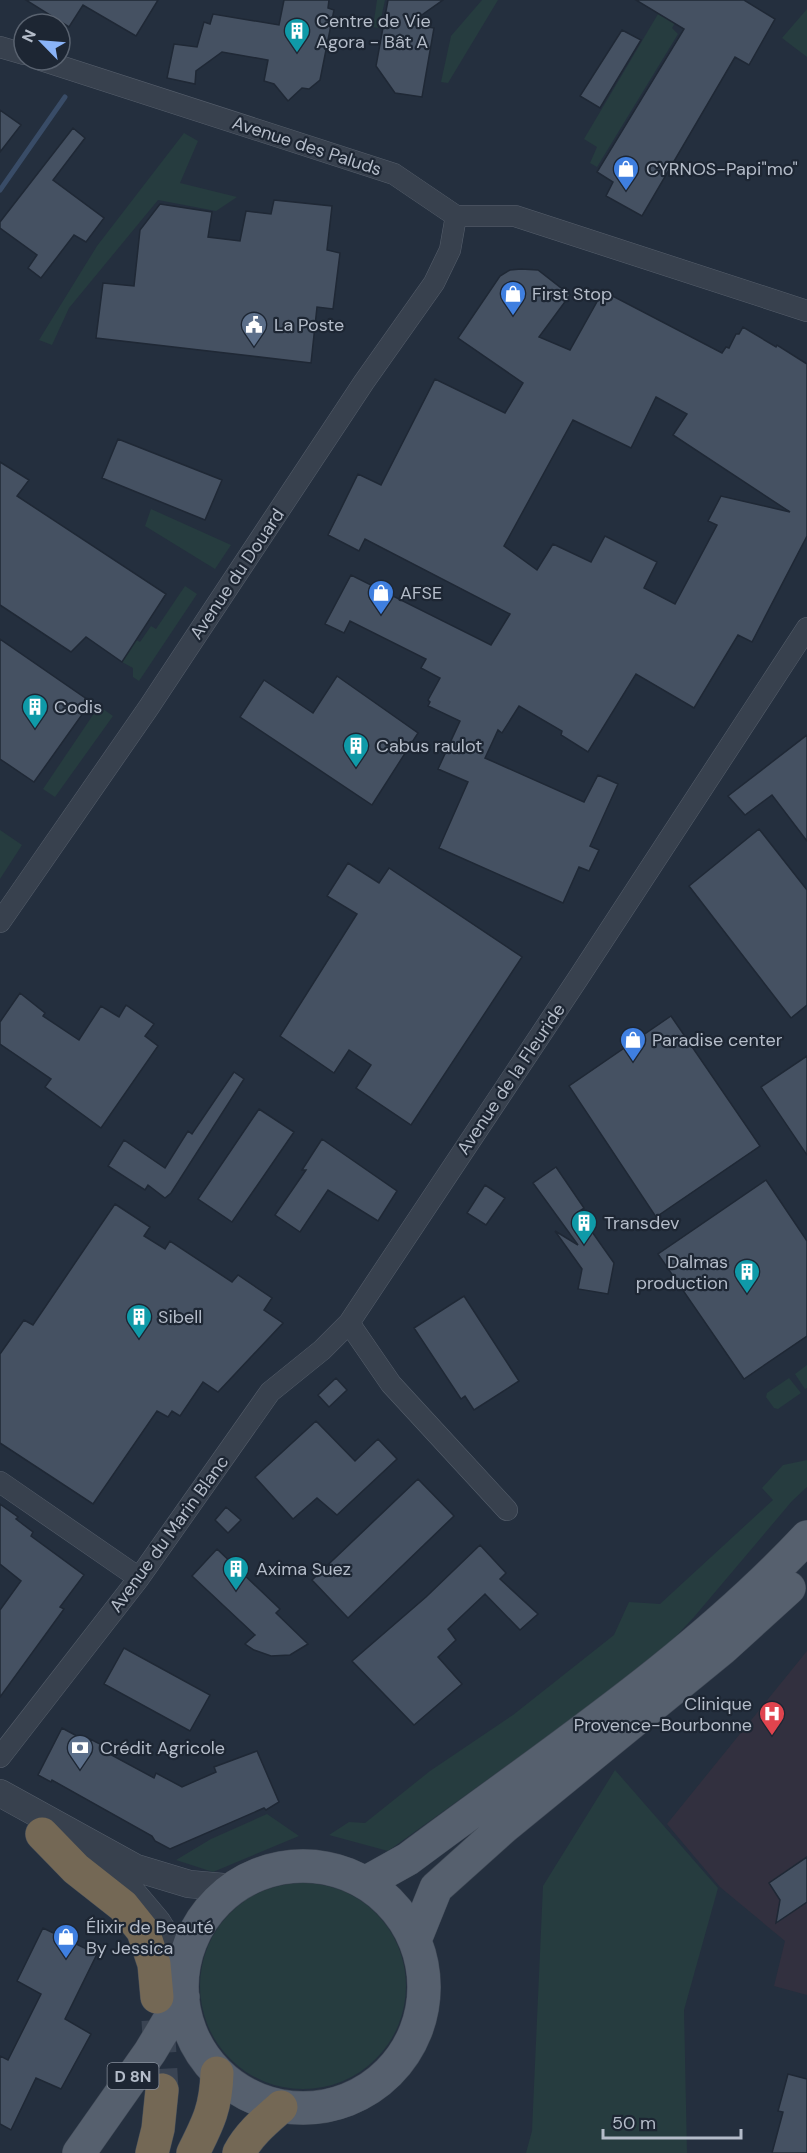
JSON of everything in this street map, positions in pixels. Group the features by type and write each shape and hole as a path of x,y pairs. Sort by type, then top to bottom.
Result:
{"highway":[{"path":"42,1834 76,1869 123,1906 143,1931 154,1964 175,1987"},
{"path":"193,2153 209,2120 216,2097 211,2065"},
{"path":"152,2153 158,2129 162,2090"},
{"path":"239,2153 250,2136 280,2107"}],"main road":[{"path":"365,1883 408,1858 661,1672 780,1566 807,1537"},
{"path":"416,1940 436,1888 504,1827 723,1648 807,1570"},
{"path":"309,1866 348,1874 365,1883 386,1898 403,1918 416,1940 423,1968 425,1994 421,2019 415,2035 398,2064 382,2080 345,2102 313,2108 280,2107 246,2095 211,2065 190,2030 175,1987 189,1947 207,1914 234,1888 270,1871 289,1867 309,1866"},
{"name":"D 8N","path":"80,2153 150,2052 175,1987"},
{"name":"D 8N","path":"80,2153 158,2062 175,2055 211,2065"}],"street":[{"name":"Avenue des Paluds","path":"72,70 394,174 456,216"},
{"path":"456,216 515,216 807,311"},
{"name":"Avenue du Douard","path":"0,922 149,706 364,382 434,283 450,250 456,216"},
{"name":"Avenue de la Fleuride","path":"349,1323 603,941 807,628"},
{"path":"349,1323 391,1384 507,1510"},
{"name":"Avenue du Marin Blanc","path":"0,1757 139,1578 270,1392 322,1350 349,1323"},
{"path":"0,1482 139,1578"},
{"path":"0,1793 136,1868 189,1884 234,1888"},
{"path":"0,1812 42,1834"}],"shaded area":[{"name":"Clinique Provence-Bourbonne","path":"807,1651 807,1995 774,1986 785,1941 720,1887 667,1824"}],"green space":[{"path":"377,0 385,0 379,28 373,27"},
{"path":"482,0 498,0 448,83 441,82 451,36"},
{"path":"673,0 689,0 672,28 678,34 597,167 590,163 597,147 584,139 658,14 663,17"},
{"path":"807,9 807,57 782,38"},
{"path":"184,133 198,141 180,183 237,197 216,211 158,200 69,308 52,345 39,340 97,246"},
{"path":"151,509 231,545 215,569 145,526"},
{"path":"185,586 197,594 139,681 133,677 133,668 122,662 133,638 140,642 151,626 156,629"},
{"path":"99,706 113,716 55,797 43,789"},
{"path":"0,830 22,845 0,879"},
{"path":"807,1365 807,1388 805,1389 795,1374"},
{"path":"789,1378 801,1393 778,1409 774,1408 766,1397 767,1393"},
{"path":"807,1460 807,1487 792,1501 694,1617 666,1647 633,1675 388,1851 329,1835 349,1822 365,1823 430,1771 513,1715 614,1635 629,1602 660,1604 773,1500 762,1488 783,1465"},
{"path":"615,1770 718,1888 684,2010 687,2153 526,2153 532,2131 543,1886"},
{"path":"267,1814 299,1836 213,1872 176,1860 211,1839"},
{"path":"293,1883 313,1883 333,1887 352,1895 376,1913 394,1937 402,1956 406,1986 402,2016 394,2035 376,2059 352,2077 333,2085 313,2089 293,2089 273,2085 254,2077 238,2066 223,2051 212,2035 204,2016 200,1996 200,1976 204,1956 212,1937 223,1921 238,1906 254,1895 273,1887"}],"building":[{"path":"26,0 158,0 136,36 83,5 72,22 72,12 45,12"},
{"path":"284,0 329,0 328,8 334,10 320,80 309,89 302,88 288,101 274,84 264,81 268,60 222,52 196,71 195,84 167,78 174,44 197,47 204,22 210,24 213,14 279,25"},
{"path":"388,0 443,0 409,24 434,28 422,97 395,93 376,66"},
{"path":"636,0 744,0 775,19 749,65 735,57 642,216 606,196 613,182 597,172 684,29"},
{"path":"622,30 641,40 600,108 580,96"},
{"path":"0,110 21,125 0,152"},
{"path":"73,128 85,138 53,180 104,218 86,242 74,235 41,278 28,268 37,255 0,228 0,222"},
{"path":"274,200 332,206 327,250 340,253 333,309 317,307 311,363 96,338 103,283 134,286 140,230 160,204 212,212 208,237 240,241 246,211 271,214"},
{"path":"510,270 538,270 570,295 539,337 570,350 603,291 722,353 726,347 729,348 736,334 739,334 743,327 807,364 807,536 752,642 738,635 694,708 636,674 588,752 561,735 562,731 519,706 502,733 498,730 485,758 584,802 598,775 618,784 590,846 599,850 589,871 579,867 563,903 439,848 468,782 438,769 460,721 428,706 430,702 428,700 440,678 421,668 426,659 350,621 344,633 325,624 351,575 491,645 510,614 365,539 359,551 328,535 358,474 381,485 435,379 505,413 523,383 458,338 500,276","holes":["656,397 687,414 673,435 790,512 721,496 708,521 717,525 675,604 644,588 657,562 605,536 591,562 553,544 537,570 504,546 573,420 631,448"]},
{"path":"118,439 222,480 205,520 102,478"},
{"path":"0,462 29,480 17,496 166,594 122,662 86,637 71,652 0,605"},
{"name":"Codis","path":"0,639 91,702 34,782 0,759"},
{"name":"Cabus raulot","path":"337,676 418,733 372,805 240,717 264,680 313,713"},
{"path":"807,735 807,841 772,795 745,815 728,796"},
{"path":"759,829 807,890 807,1005 791,1018 689,886"},
{"path":"348,863 379,883 389,868 522,957 411,1125 356,1088 371,1065 349,1050 334,1073 280,1036 357,914 327,896"},
{"path":"20,993 45,1013 43,1016 79,1040 101,1006 119,1017 126,1005 154,1024 145,1036 158,1046 101,1128 45,1087 51,1079 0,1044 0,1022"},
{"path":"671,1016 760,1146 656,1217 569,1086"},
{"path":"807,1056 807,1155 761,1087"},
{"path":"234,1072 244,1079 171,1193 165,1198 148,1185 145,1190 108,1166 124,1140 165,1168 188,1131 192,1134"},
{"path":"259,1109 294,1132 232,1222 198,1199"},
{"path":"322,1139 397,1191 378,1221 328,1190 300,1232 275,1215 306,1170 302,1170"},
{"name":"Transdev","path":"556,1167 584,1208 578,1212 614,1263 608,1294 578,1289 582,1269 555,1231 578,1245 533,1183"},
{"name":"Dalmas production","path":"766,1180 807,1241 807,1336 744,1379 658,1254"},
{"path":"485,1185 505,1198 486,1225 467,1213"},
{"name":"Sibell","path":"115,1204 150,1227 144,1236 165,1249 170,1241 232,1282 238,1275 272,1298 264,1310 283,1323 218,1392 203,1382 180,1416 172,1411 168,1417 157,1411 93,1504 0,1443 0,1354 24,1320 33,1325"},
{"path":"464,1296 519,1381 474,1410 465,1396 461,1399 414,1328"},
{"path":"336,1378 347,1390 329,1407 318,1395"},
{"path":"316,1421 355,1461 378,1439 397,1459 337,1515 317,1498 293,1519 255,1477"},
{"path":"418,1479 454,1516 348,1618 312,1580"},
{"path":"0,1504 33,1532 31,1536 84,1575 60,1607 64,1609 0,1697 0,1610 21,1581 0,1564"},
{"path":"226,1507 241,1520 228,1533 215,1520"},
{"path":"480,1545 506,1573 500,1579 538,1614 520,1630 485,1594 448,1629 456,1640 438,1657 462,1684 414,1725 352,1661 426,1597"},
{"name":"Axima Suez","path":"217,1549 280,1609 276,1613 308,1644 290,1655 271,1656 245,1644 255,1635 192,1576"},
{"path":"124,1648 210,1695 190,1731 104,1684"},
{"path":"62,1728 88,1742 90,1739 104,1746 102,1750 154,1778 156,1773 182,1787 216,1772 214,1767 257,1751 279,1802 266,1810 264,1808 170,1849 155,1841 152,1836 52,1780 51,1782 38,1775"},
{"path":"807,1857 807,1902 776,1923 780,1900 769,1883"},
{"path":"43,1928 97,1954 65,2019 91,2034 61,2089 36,2078 11,2130 0,2124 0,2056 8,2060 41,1994 17,1981"},
{"path":"788,2074 807,2079 807,2153 772,2153 783,2112 778,2111"}],"waterway":[{"path":"0,190 65,97"}],"tunnel":[{"path":"158,2020 162,2090"}],"place":[{"name":"Centre de Vie Agora - Bât A","path":"297,54"},
{"name":"CYRNOS-Papi\"mo\"","path":"626,192"},
{"name":"First Stop","path":"513,317"},
{"name":"La Poste","path":"254,348"},
{"name":"AFSE","path":"381,616"},
{"name":"Codis","path":"35,730"},
{"name":"Cabus raulot","path":"356,769"},
{"name":"Paradise center","path":"633,1063"},
{"name":"Transdev","path":"584,1246"},
{"name":"Dalmas production","path":"747,1295"},
{"name":"Sibell","path":"139,1340"},
{"name":"Axima Suez","path":"236,1592"},
{"name":"Clinique Provence-Bourbonne","path":"772,1737"},
{"name":"Crédit Agricole","path":"80,1771"},
{"name":"Élixir de Beauté By Jessica","path":"66,1960"}]}
